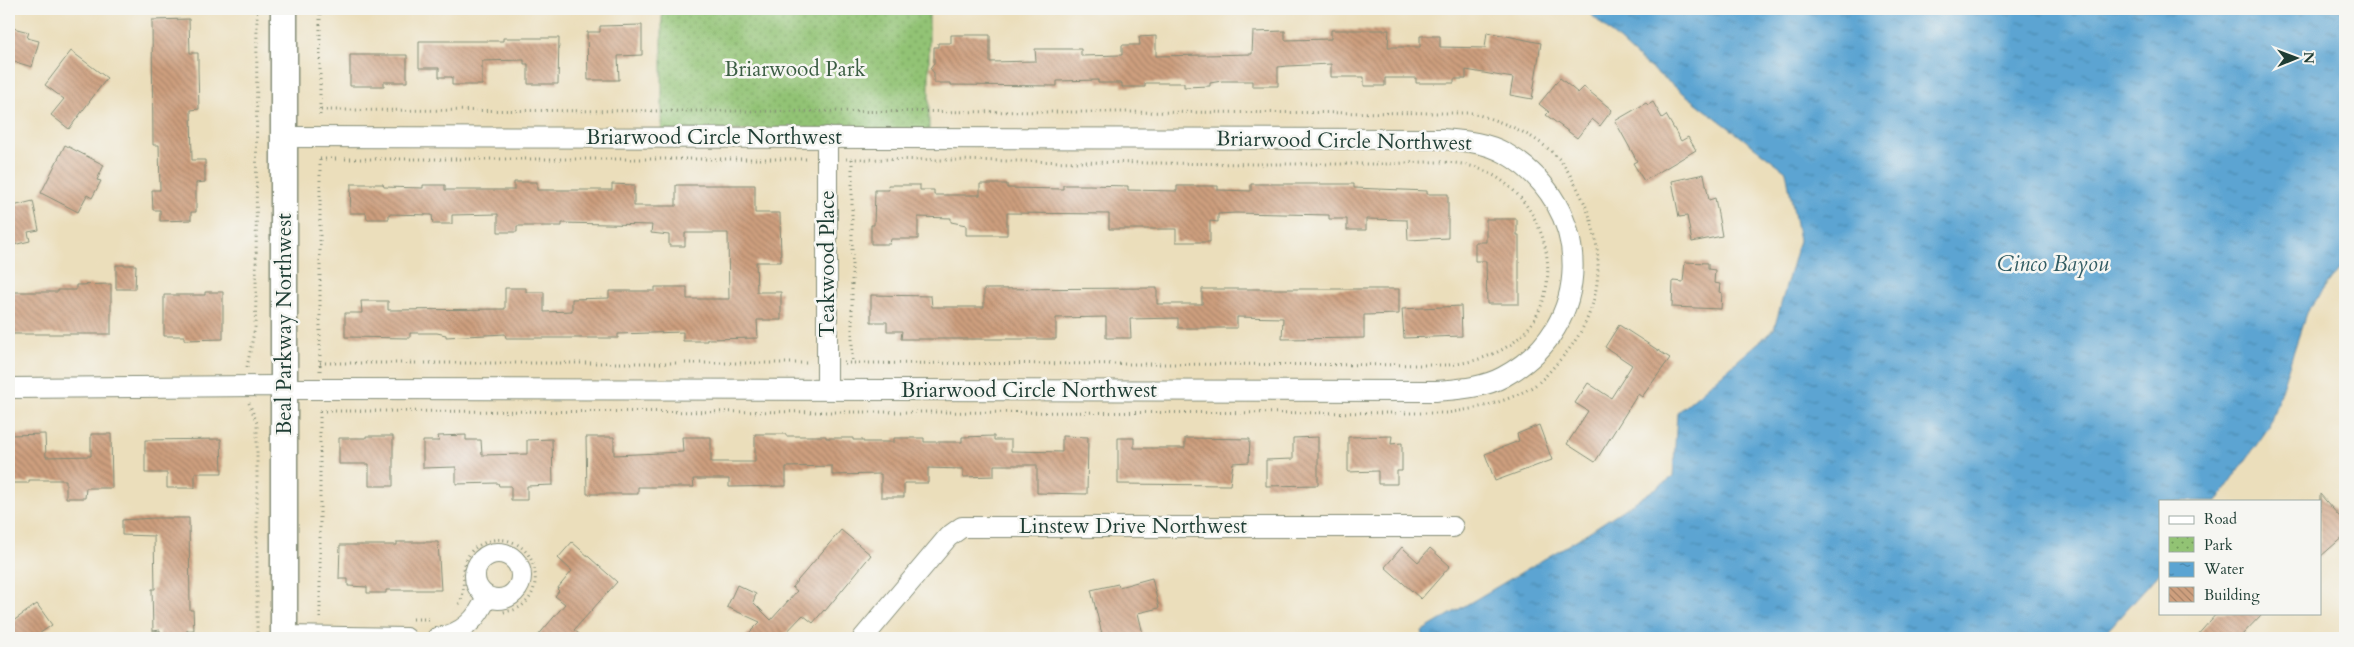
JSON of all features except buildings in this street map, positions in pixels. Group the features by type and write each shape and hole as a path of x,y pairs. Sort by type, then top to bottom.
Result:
{"main road":[{"name":"Beal Parkway Northwest","path":"284,9 284,637"}],"street":[{"name":"Briarwood Circle Northwest","path":"9,388 275,386 284,389 1457,389 1502,378 1531,358 1548,341 1561,319 1569,295 1573,257 1570,236 1562,212 1543,184 1528,168 1504,152 1472,141 1442,139 284,137"},
{"name":"Teakwood Place","path":"827,390 828,137"},
{"name":"Linstew Drive Northwest","path":"863,638 948,537 962,527 1453,527"},
{"path":"437,629 449,636 466,626 480,610 487,596"},
{"path":"284,637 320,626 406,629"}],"path":[{"path":"257,9 256,326 247,368 248,400 258,423 257,638"},
{"path":"320,9 320,626"},
{"path":"320,110 1472,113 1514,127 1536,139 1557,157 1587,205 1597,237 1599,266 1594,300 1586,326 1573,347 1551,370 1535,385 1510,398 1485,408 1447,413 320,411"},
{"path":"320,159 852,159 1297,164 1423,163 1459,165 1476,168 1491,175 1524,199 1546,246 1548,262 1546,286 1541,305 1532,323 1508,346 1494,354 1467,363 320,363"},
{"path":"852,159 852,363"},
{"path":"458,605 463,598 462,575 471,551 487,541 504,540 513,542 524,549 535,568 535,581 527,599 517,608 498,613"},
{"path":"320,626 328,617"},
{"path":"406,629 437,629"}],"green space":[{"name":"Briarwood Park","path":"662,9 929,9 929,130 662,131"}],"water":[{"name":"Cinco Bayou","path":"1585,9 2345,9 2345,262 2307,311 2269,427 2218,500 2159,500 2159,573 2101,638 1424,638 1422,631 1578,539 1673,477 1677,413 1774,329 1799,240 1786,171 1645,64"}]}
